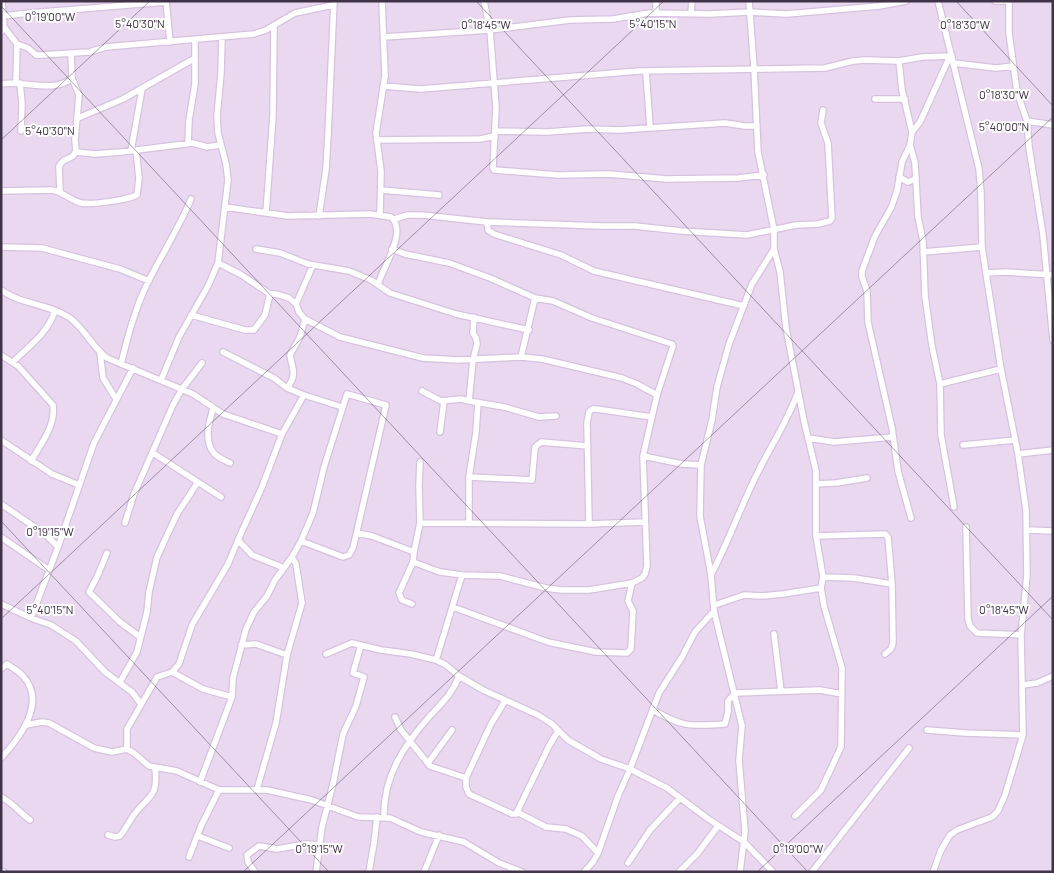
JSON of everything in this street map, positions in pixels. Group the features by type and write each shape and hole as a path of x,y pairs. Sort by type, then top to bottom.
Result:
{"street":[{"path":"2,1 2,29 17,44 28,48 37,55 89,52 106,47 254,34 274,26 295,14 333,3 326,169 319,216"},
{"path":"380,215 381,171 377,123 385,69 382,1"},
{"path":"484,1 490,30 496,108 493,151 494,170 558,175 609,174 668,179 738,178 764,175"},
{"path":"656,1 656,13"},
{"path":"691,13 692,1"},
{"path":"749,1 758,152 774,230 774,249 780,272 786,328 816,472 816,536 823,577 821,588 824,606 842,668 841,747 821,790 796,816"},
{"path":"384,37 490,30 570,20 613,19 656,13 710,14 749,12 787,14 879,6 906,1"},
{"path":"934,872 941,850 950,835 957,830 992,818 1006,795 1023,735 1021,635 1027,575 1027,530 1018,454 982,247 982,193 979,169 938,1"},
{"path":"995,1 1009,1 1009,33 1017,92 1027,121 1042,235 1050,275 1053,340"},
{"path":"3,16 30,12 166,2 170,42"},
{"path":"266,213 273,123 274,26"},
{"path":"161,380 179,337 208,286 218,263 228,180 226,164 220,145 217,116 222,37"},
{"path":"188,144 189,120 195,84 195,40"},
{"path":"17,44 18,83 22,104 21,131"},
{"path":"71,53 72,78 79,94 75,140 76,152"},
{"path":"383,86 421,89 626,72 825,68 845,62 866,60 899,61 922,57 951,56"},
{"path":"912,132 920,122 951,56"},
{"path":"78,118 122,99 195,58"},
{"path":"899,61 912,132 910,145 902,162 897,191 891,208 875,236 862,271 862,276 868,292 868,322 893,437 898,471 911,518"},
{"path":"953,63 996,68 1014,66"},
{"path":"646,72 650,127"},
{"path":"1,84 57,84 67,82 72,78"},
{"path":"1,190 52,190 83,203 128,200 137,195 139,178 133,151 142,88"},
{"path":"875,99 905,99"},
{"path":"225,207 288,216 380,215 394,219 408,215 422,215 487,222 635,226 747,235 781,227 818,224 830,221 832,218 828,143 822,123 823,110"},
{"path":"1027,121 1053,124"},
{"path":"377,140 480,139 495,134 575,129 619,130 726,123 756,126"},
{"path":"60,192 59,166 76,152 95,154 193,143 206,146 220,145"},
{"path":"910,145 915,163 925,296 932,346 940,384 941,435 954,507"},
{"path":"899,177 908,182 915,179"},
{"path":"381,190 439,195"},
{"path":"121,364 136,310 149,281 182,220 191,198"},
{"path":"378,285 398,230 394,219"},
{"path":"487,222 488,230 494,234 561,255 594,270 744,306"},
{"path":"1,247 42,248 120,269 149,281"},
{"path":"923,252 982,247"},
{"path":"256,249 273,251 313,265 349,271 390,293 456,314 529,330"},
{"path":"392,249 405,254 449,263 490,278 535,298 552,301 592,318 672,344 673,346 657,395 643,456 647,566 642,578 632,583 589,590 562,590 546,588 500,576 462,575 440,572 413,562"},
{"path":"740,872 744,842 740,760 742,726 715,608 700,516 701,465 712,420 717,387 729,344 752,284 774,249"},
{"path":"218,263 240,274 270,294 289,298 296,304 299,312 305,319 340,337 423,358 473,360 522,357 560,362 622,378 657,395"},
{"path":"296,304 313,265"},
{"path":"986,273 1006,272 1050,275"},
{"path":"1,290 28,303 55,311 70,318 100,352 121,364 182,389 223,414 282,434"},
{"path":"191,315 245,330 254,330 265,315 270,294"},
{"path":"522,357 535,298"},
{"path":"13,362 46,330 55,311"},
{"path":"470,401 473,360 477,344 473,333 474,317"},
{"path":"288,388 295,371 290,355 300,337 305,319"},
{"path":"100,352 103,378 116,399"},
{"path":"223,352 274,378 288,388 342,407"},
{"path":"1,355 13,362 27,375 54,405 49,429 31,460"},
{"path":"125,523 134,494 173,405 182,389 202,363"},
{"path":"30,618 58,547 94,443 133,368"},
{"path":"940,384 1002,369"},
{"path":"422,391 433,398 444,401 462,399 504,407 539,417 556,416"},
{"path":"711,575 725,549 758,472 781,430 798,392"},
{"path":"200,782 232,697 233,678 246,629 254,612 292,558 301,541 313,513 324,467 347,394 384,404 387,407 357,533 349,555 346,557 310,546 301,541"},
{"path":"127,749 127,729 157,677 172,672 179,664 192,625 228,564 282,434 304,395"},
{"path":"440,432 444,401"},
{"path":"469,523 469,477 476,432 478,403"},
{"path":"213,409 208,432 210,446 214,454 230,463"},
{"path":"589,524 587,423 589,412 592,409 652,417"},
{"path":"808,438 834,442 893,437"},
{"path":"1,440 10,444 52,474 79,485"},
{"path":"963,445 1015,440"},
{"path":"469,477 532,480 534,478 535,447 540,442 588,446"},
{"path":"1018,454 1053,450"},
{"path":"153,453 221,497"},
{"path":"643,456 682,464 701,465"},
{"path":"412,604 402,600 399,593 413,562 420,523 420,462"},
{"path":"816,484 836,484 867,478"},
{"path":"120,682 133,662 147,612 149,592 157,557 177,514 198,482"},
{"path":"1,504 45,534 58,547"},
{"path":"420,523 589,524 644,522"},
{"path":"966,527 968,619 970,626 977,633 1021,635"},
{"path":"1027,530 1053,531"},
{"path":"357,533 372,536 414,552"},
{"path":"816,536 885,534 888,537 892,584 893,643 891,649 885,654"},
{"path":"1,537 49,570"},
{"path":"238,540 252,555 284,568"},
{"path":"107,553 98,577 89,592 114,617 140,637"},
{"path":"258,789 276,723 287,655 302,598 296,564 292,558"},
{"path":"436,660 462,575"},
{"path":"823,577 854,578 892,584"},
{"path":"453,607 548,642 596,652 627,652 631,649 633,612 628,601 632,583"},
{"path":"584,872 598,853 618,796 630,770 659,693 696,632 715,608 744,596 783,594 821,588"},
{"path":"1,604 30,618 51,625 76,641 105,672 120,682 141,704"},
{"path":"774,634 781,691"},
{"path":"326,654 352,643 436,660 446,665 459,676 505,701 538,715 578,747 667,788 718,826 744,842 772,872"},
{"path":"241,645 256,644 287,655"},
{"path":"316,872 322,827 343,734 363,685 364,677 353,674 361,645"},
{"path":"1,669 7,664 23,676 32,692 32,708 26,725 13,745 1,758"},
{"path":"172,672 203,689 232,697"},
{"path":"384,817 385,801 391,773 400,754 448,697 459,676"},
{"path":"1023,685 1037,683 1053,676"},
{"path":"653,710 670,720 698,727 725,724 728,701 735,693 820,690 842,694"},
{"path":"505,701 491,724 466,778 466,787 469,794 514,815 558,731"},
{"path":"395,717 401,730 432,768 466,778"},
{"path":"26,725 35,722 48,723 102,751 112,752 127,749 143,762 155,768 177,771 220,790 258,789 291,794 358,817 384,817 421,832 464,842 511,870 522,872"},
{"path":"428,764 452,730"},
{"path":"927,730 1023,735"},
{"path":"812,872 909,748"},
{"path":"108,835 120,836 133,815 152,795 156,778 155,768"},
{"path":"189,857 212,802 220,790"},
{"path":"1,798 16,806 19,812 30,820"},
{"path":"628,863 650,830 680,798"},
{"path":"517,812 546,828 566,829 582,836 598,853"},
{"path":"369,872 377,817"},
{"path":"679,872 697,854 718,826"},
{"path":"424,872 439,835"},
{"path":"198,836 229,848"},
{"path":"255,872 248,862 248,855 259,846 281,848 306,844 320,846"}],"shaded area":[{"path":"1,1 1053,1 1053,872 1,872"}]}
